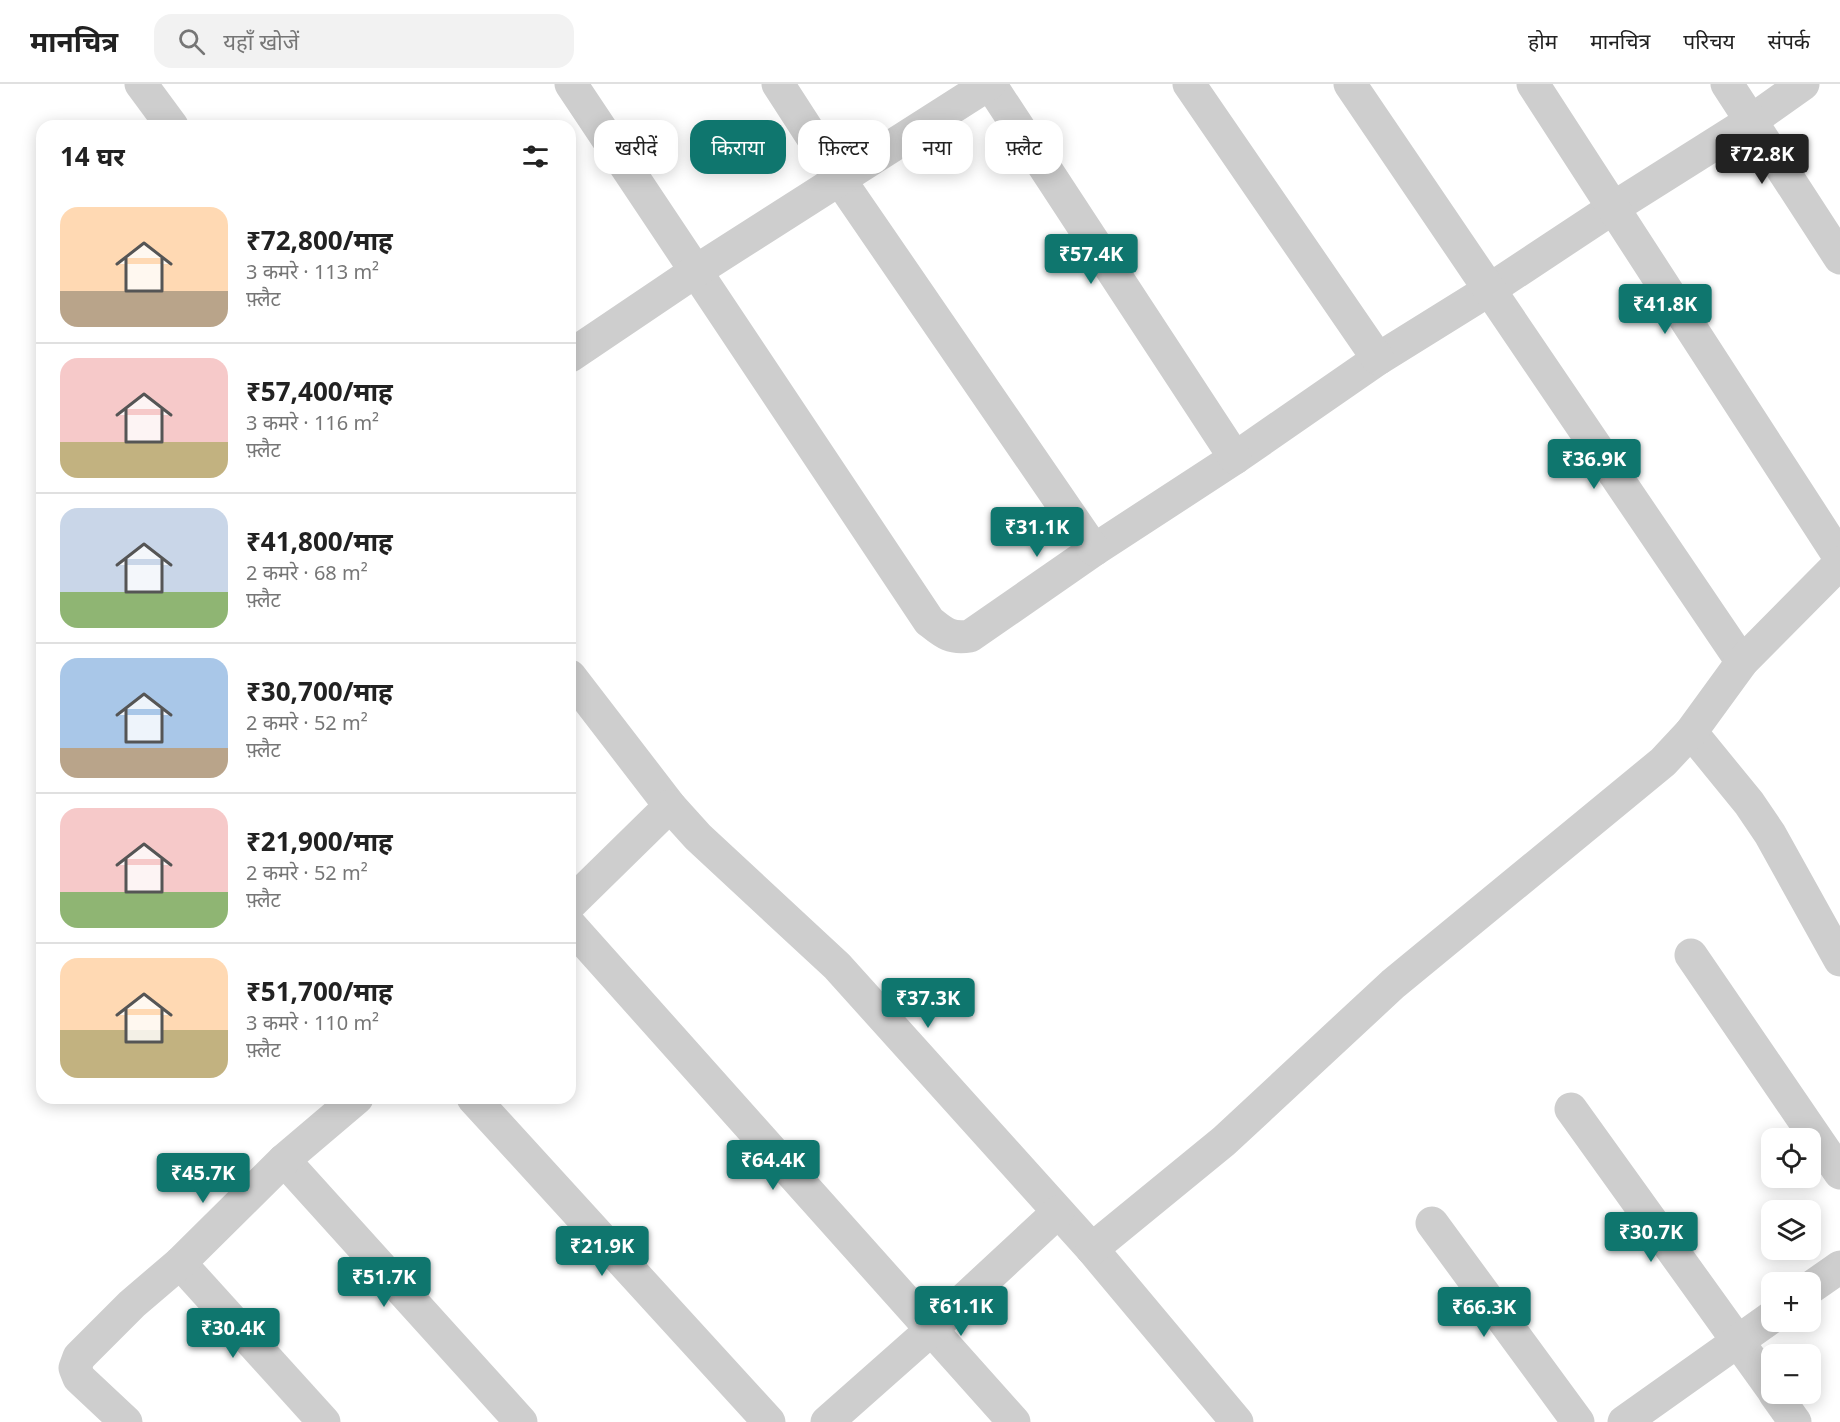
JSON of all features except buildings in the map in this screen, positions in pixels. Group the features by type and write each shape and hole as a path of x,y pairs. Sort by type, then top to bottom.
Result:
{"street":[{"path":"141,84 168,120"},
{"path":"571,84 929,621 944,633 957,638 970,636 1094,550 1235,458 1378,358 1489,290 1751,121 1803,84"},
{"path":"778,84 840,180 1094,550"},
{"path":"576,352 696,271 990,84 1235,458"},
{"path":"1189,84 1378,358"},
{"path":"1350,84 1742,662"},
{"path":"1533,84 1840,558"},
{"path":"1727,84 1840,258"},
{"path":"1092,1249 1224,1141 1393,984 1663,762 1691,732 1742,662 1840,563"},
{"path":"576,684 670,806 698,837 837,966 1092,1249 1237,1422"},
{"path":"1691,732 1749,802 1770,834 1840,960"},
{"path":"576,898 670,806"},
{"path":"576,932 1014,1422"},
{"path":"1691,955 1840,1173"},
{"path":"126,1422 79,1378 75,1368 79,1357 132,1304 180,1263 284,1160 350,1104"},
{"path":"478,1104 769,1422"},
{"path":"1570,1109 1761,1374"},
{"path":"284,1160 521,1422"},
{"path":"827,1422 931,1330 1058,1212"},
{"path":"1432,1223 1578,1422"},
{"path":"180,1263 324,1422"},
{"path":"1821,1280 1840,1267"},
{"path":"1624,1422 1761,1325"},
{"path":"1782,1404 1795,1422"}]}
